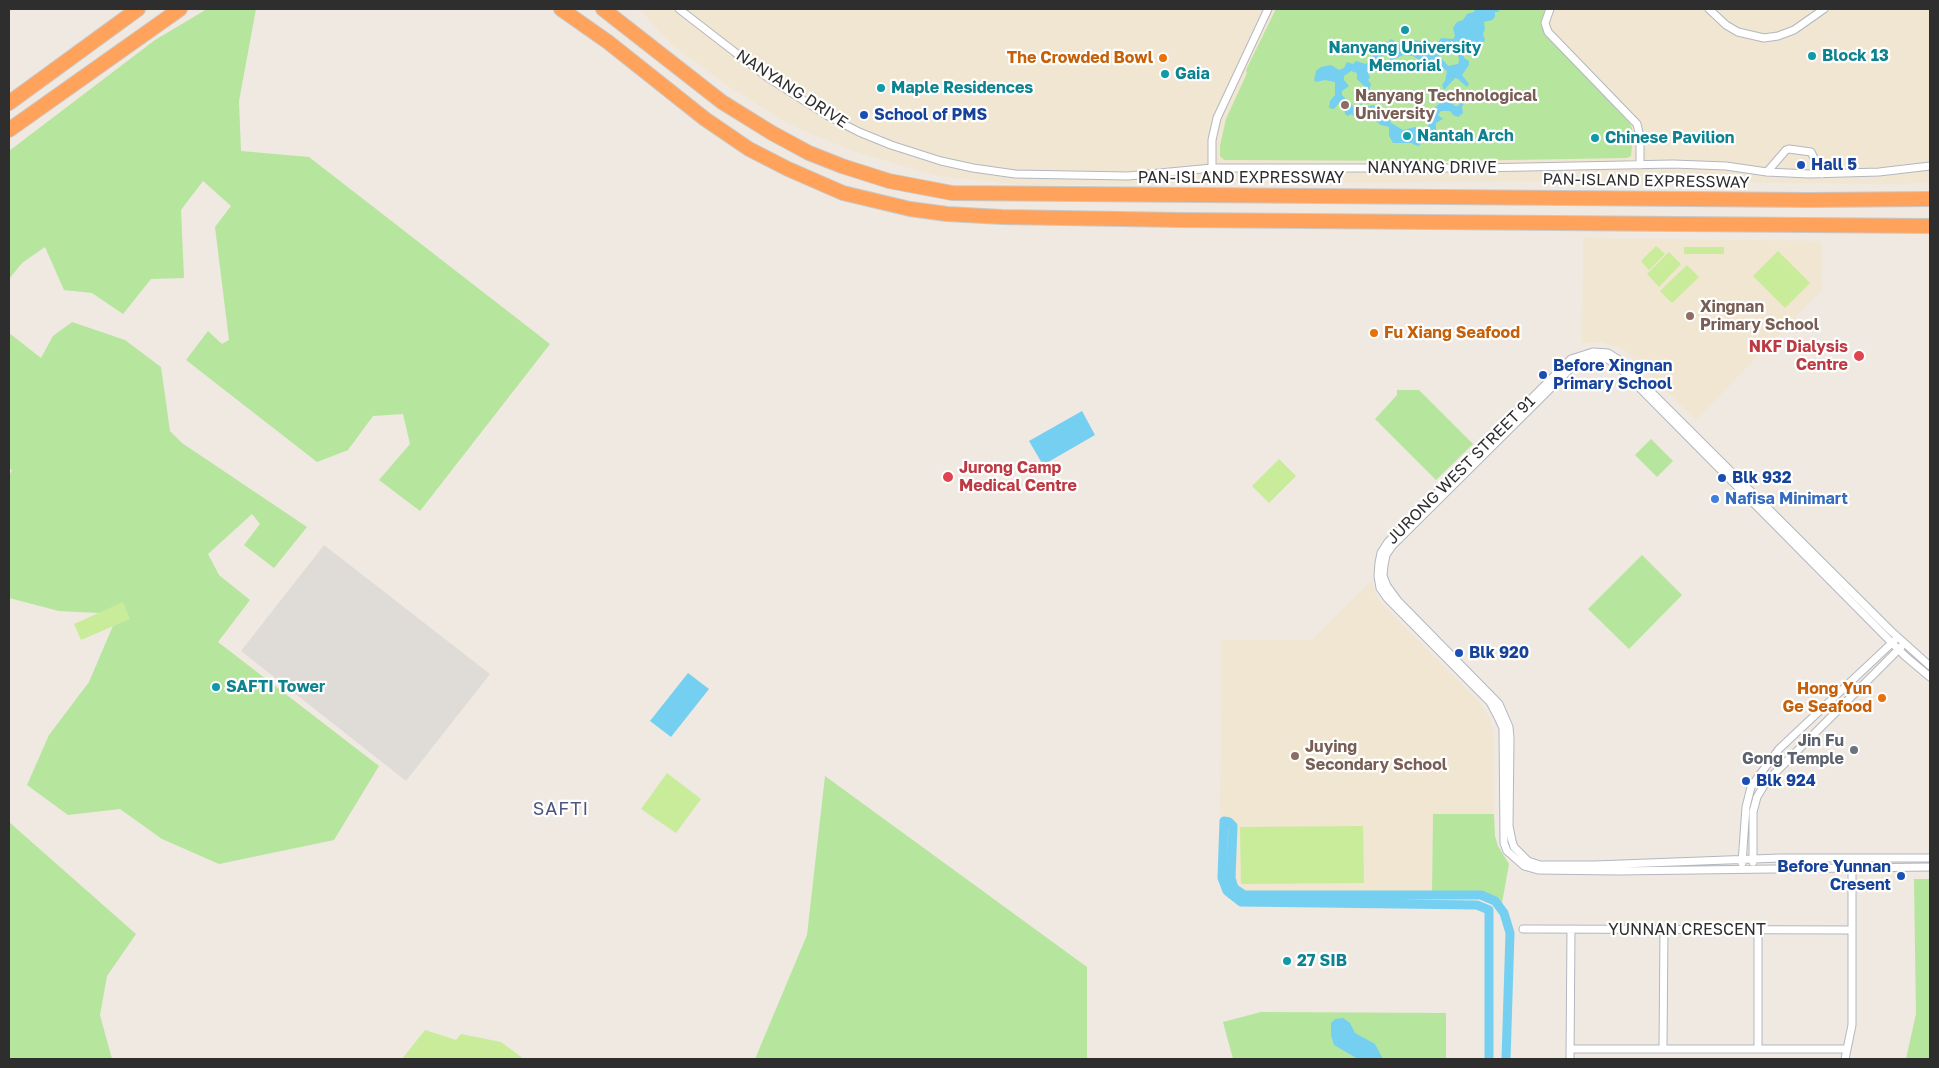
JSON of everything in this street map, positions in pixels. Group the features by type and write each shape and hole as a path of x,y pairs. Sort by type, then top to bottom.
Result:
{"highway":[{"path":"9,103 138,9"},
{"path":"9,130 180,9"},
{"path":"561,9 608,42 725,134 749,149 788,169 843,192 910,209 947,214 1181,220 1930,226"},
{"name":"PAN-ISLAND EXPRESSWAY","path":"603,9 722,102 809,153 889,181 952,193 1847,201 1930,199"}],"street":[{"name":"NANYANG DRIVE","path":"678,9 750,65 828,116 866,135 916,154 973,168 1015,174 1128,176 1212,168 1478,168 1640,165 1726,166 1767,172 1822,174 1879,172 1930,166"},
{"path":"1212,168 1212,140 1217,118 1268,9"},
{"path":"1710,9 1722,21 1738,32 1764,38 1778,36 1794,30 1824,9"},
{"path":"1550,10 1545,23 1548,32 1639,128 1640,165"},
{"path":"1767,172 1789,149 1811,152 1822,174"},
{"name":"JURONG WEST STREET 91","path":"1742,870 1538,870 1524,866 1513,858 1504,843 1503,728 1498,714 1481,693 1384,593 1378,576 1379,563 1381,553 1388,542 1571,359 1594,352 1608,353 1629,369 1895,640 1898,649 1930,678"},
{"name":"JURONG WEST STREET 91","path":"1742,859 1540,865 1528,861 1512,841 1509,826 1510,738 1500,704 1398,601 1387,586 1383,576 1384,565 1386,555 1392,546 1575,364 1595,357 1606,359 1617,365 1895,640 1905,643 1930,666"},
{"path":"1895,640 1779,749 1758,777 1749,794 1744,814 1742,870 1930,867"},
{"path":"1754,870 1753,812 1757,797 1766,782 1905,643"},
{"path":"1779,749 1789,758"},
{"path":"1845,1059 1852,1025 1851,868 1854,858"},
{"path":"1742,859 1930,858"},
{"name":"YUNNAN CRESCENT","path":"1523,928 1852,930"},
{"path":"1570,929 1570,1059"},
{"path":"1663,1048 1664,930"},
{"path":"1758,930 1758,1048"},
{"path":"1570,1049 1847,1049"}],"shaded area":[{"name":"Nanyang Technological University","path":"640,9 1930,9 1930,182 1903,184 1601,181 1024,185 937,176 856,152 791,125 727,85 670,43"},
{"name":"Xingnan Primary School","path":"1583,238 1822,241 1822,290 1696,420 1622,348 1601,342 1582,343"},
{"path":"324,545 490,674 406,781 241,651"},
{"name":"Juying Secondary School","path":"1371,581 1375,594 1382,604 1479,702 1490,719 1494,736 1494,814 1433,814 1432,891 1244,891 1239,887 1235,877 1234,824 1226,816 1220,814 1222,640 1312,640"}],"green space":[{"path":"207,9 256,9 239,101 241,151 309,157 550,344 420,511 379,480 410,444 403,414 373,416 348,450 317,462 186,360 208,331 222,344 229,340 215,227 231,206 203,181 181,210 184,278 151,279 123,314 92,293 64,290 45,247 22,263 9,279 9,151 155,40"},
{"path":"1276,9 1545,9 1541,23 1544,33 1629,122 1633,136 1631,156 1627,158 1448,161 1224,160 1220,156 1220,146 1226,119 1247,73 1246,70"},
{"path":"1656,246 1665,254 1649,270 1641,261"},
{"path":"1684,247 1724,247 1724,254 1684,254"},
{"path":"1778,251 1810,283 1785,308 1753,276"},
{"path":"1669,252 1681,264 1659,287 1647,274"},
{"path":"1687,265 1699,277 1672,303 1660,291"},
{"path":"72,322 125,340 161,367 170,431 182,443 307,527 274,568 244,545 260,524 252,514 208,554 219,575 250,600 218,642 379,766 334,840 219,864 162,839 120,809 68,815 27,785 49,735 89,682 118,614 59,611 9,598 9,476 12,470 9,469 9,333 41,358 53,336"},
{"path":"1397,390 1419,390 1473,444 1436,480 1375,419 1397,395"},
{"path":"1651,439 1673,461 1657,477 1635,455"},
{"path":"1279,459 1296,476 1269,503 1252,486"},
{"path":"1642,555 1682,595 1629,649 1588,609"},
{"path":"123,602 130,619 81,640 74,624"},
{"path":"667,773 701,799 676,833 641,809"},
{"path":"825,776 1087,967 1087,1059 755,1059 807,935"},
{"path":"1433,814 1494,814 1495,836 1498,846 1509,864 1502,903 1480,891 1432,891"},
{"path":"9,822 136,934 107,976 100,1015 112,1059 9,1059"},
{"path":"1363,826 1364,883 1241,884 1240,827"},
{"path":"1914,879 1930,879 1930,1059 1906,1059 1916,1014"},
{"path":"1261,1012 1446,1013 1446,1059 1233,1059 1223,1022"},
{"path":"425,1030 456,1040 461,1034 501,1042 524,1059 402,1059"}],"water":[{"path":"1475,9 1500,9 1498,12 1495,12 1495,17 1492,20 1484,22 1485,29 1483,34 1485,40 1483,43 1469,42 1468,50 1463,53 1464,58 1469,61 1469,65 1462,75 1469,84 1467,87 1455,78 1444,90 1442,85 1447,71 1441,67 1436,59 1421,58 1419,60 1413,56 1403,55 1392,60 1390,59 1391,55 1387,52 1384,52 1381,59 1376,60 1368,68 1367,71 1370,77 1368,80 1371,84 1369,91 1357,79 1357,73 1351,71 1344,76 1344,80 1349,86 1342,91 1342,95 1354,107 1358,107 1361,104 1367,107 1373,105 1387,113 1391,123 1403,130 1415,127 1427,129 1434,108 1441,102 1443,94 1455,106 1458,106 1463,100 1465,101 1462,107 1463,113 1458,117 1450,111 1441,111 1438,115 1443,119 1436,123 1436,131 1424,137 1420,145 1393,143 1389,136 1389,127 1381,125 1371,118 1361,121 1351,114 1348,116 1345,114 1344,107 1339,103 1334,109 1329,108 1330,101 1335,95 1335,82 1325,80 1316,82 1314,80 1316,71 1321,67 1331,65 1339,70 1344,68 1347,62 1353,64 1356,61 1366,64 1376,50 1383,48 1391,39 1399,44 1410,40 1423,41 1428,39 1434,45 1441,38 1453,39 1455,36 1453,28 1457,22 1463,20 1467,14 1474,12","holes":["1450,45 1458,54 1458,64 1448,66 1436,52 1440,47"]},
{"path":"1082,411 1095,435 1043,465 1029,441"},
{"path":"688,673 709,689 671,737 650,721"},
{"path":"1343,1018 1350,1023 1355,1033 1375,1044 1383,1059 1358,1059 1334,1045 1331,1035 1331,1023 1335,1019"}],"waterway":[{"path":"1489,1059 1489,910 1477,905 1241,902 1227,891 1222,878 1224,821 1229,822 1233,826 1231,878 1234,888 1244,895 1481,895 1495,901 1504,913 1510,933 1506,1059"}],"place":[{"name":"Nanyang University Memorial","path":"1405,30"},
{"name":"Block 13","path":"1812,56"},
{"name":"The Crowded Bowl","path":"1163,58"},
{"name":"Gaia","path":"1165,74"},
{"name":"Maple Residences","path":"881,88"},
{"name":"Nanyang Technological University","path":"1345,105"},
{"name":"School of PMS","path":"864,115"},
{"name":"Nantah Arch","path":"1407,136"},
{"name":"Chinese Pavilion","path":"1595,138"},
{"name":"Hall 5","path":"1801,165"},
{"name":"Xingnan Primary School","path":"1690,316"},
{"name":"Fu Xiang Seafood","path":"1374,333"},
{"name":"NKF Dialysis Centre","path":"1859,356"},
{"name":"Before Xingnan Primary School","path":"1543,375"},
{"name":"Jurong Camp Medical Centre","path":"948,477"},
{"name":"Blk 932","path":"1722,478"},
{"name":"Nafisa Minimart","path":"1715,499"},
{"name":"Blk 920","path":"1459,653"},
{"name":"SAFTI Tower","path":"216,687"},
{"name":"Hong Yun Ge Seafood","path":"1882,698"},
{"name":"Jin Fu Gong Temple","path":"1854,750"},
{"name":"Juying Secondary School","path":"1295,756"},
{"name":"Blk 924","path":"1746,781"},
{"name":"Before Yunnan Cresent","path":"1901,876"},
{"name":"27 SIB","path":"1287,961"}],"district":[{"name":"SAFTI","path":"561,809"}]}
